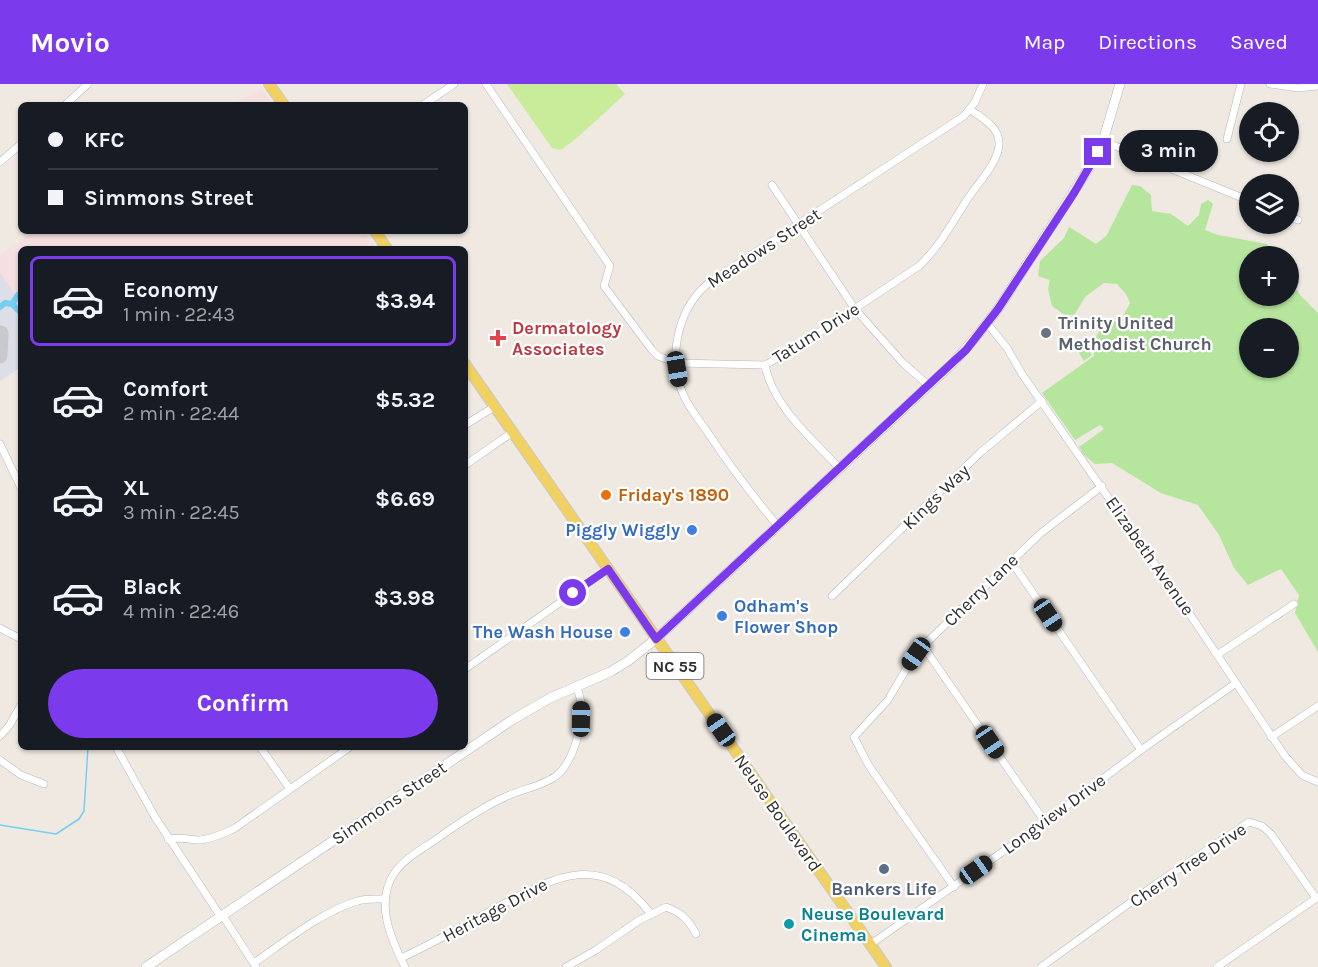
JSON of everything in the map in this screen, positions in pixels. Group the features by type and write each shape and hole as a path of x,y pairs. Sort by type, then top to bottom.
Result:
{"main road":[{"path":"269,84 282,102"},
{"name":"Neuse Boulevard","path":"468,368 886,967"}],"street":[{"path":"68,102 88,84"},
{"path":"427,102 454,84"},
{"name":"Tatum Drive","path":"486,84 610,266 604,286 652,350 658,356 677,363 765,365 794,349 919,266 931,254 955,221 965,202 996,157 1000,145 993,126 971,110"},
{"path":"971,110 983,84"},
{"name":"Simmons Street","path":"468,750 550,698 621,666 656,639 966,350 987,323 1074,193 1103,141 1120,84"},
{"path":"1227,139 1241,84"},
{"path":"1270,84 1298,88 1318,86"},
{"name":"Meadows Street","path":"777,525 750,493 688,403 680,386 677,363 678,335 683,319 697,293 725,271 799,225 971,110"},
{"path":"1103,141 1239,197"},
{"path":"0,162 18,147"},
{"path":"772,185 855,309 903,363 927,385"},
{"name":"Elizabeth Avenue","path":"987,323 1007,348 1218,655 1271,737 1296,770 1318,782"},
{"path":"765,365 768,379 779,400 840,468"},
{"name":"Kings Way","path":"832,596 981,452 1042,401"},
{"path":"468,423 494,407"},
{"path":"468,463 513,432"},
{"path":"0,444 18,482"},
{"name":"Cherry Lane","path":"954,887 869,766 854,737 888,700 923,646 1056,520 1102,486"},
{"path":"1011,561 1141,750"},
{"path":"468,667 608,569"},
{"path":"1218,655 1294,604"},
{"path":"0,628 18,637"},
{"path":"923,646 1045,822"},
{"name":"Longview Drive","path":"871,944 1045,822 1236,683"},
{"path":"405,967 391,937 386,919 385,899 395,872 406,861 489,805 556,776 567,764 579,727 581,705 577,687"},
{"path":"1271,737 1318,706"},
{"path":"0,736 18,710"},
{"path":"118,750 168,839 255,965 320,919 358,900 385,899"},
{"path":"262,750 290,789"},
{"path":"168,839 176,837 199,840 220,835 235,828 346,750"},
{"name":"Simmons Street","path":"146,967 468,750"},
{"path":"0,760 21,775 44,784"},
{"name":"Cherry Tree Drive","path":"1041,967 1156,884 1249,822 1262,826 1271,834 1317,898"},
{"name":"Heritage Drive","path":"401,958 559,877 597,875 621,886 651,914"},
{"path":"1217,967 1317,898"},
{"path":"566,967 666,907 688,919 696,934"},
{"path":"1052,959 1058,967"}],"shaded area":[{"path":"262,89 271,102 237,102"},
{"path":"31,234 366,234 374,246 18,246 18,369 0,381 0,255"},
{"path":"0,273 18,300 18,369 0,381"}],"green space":[{"path":"507,84 616,84 625,94 561,150 552,148"},
{"path":"1132,185 1140,186 1151,195 1152,211 1171,214 1188,226 1199,215 1201,204 1208,200 1213,204 1205,230 1268,246 1239,246 1239,306 1299,306 1299,293 1318,313 1318,652 1295,613 1299,595 1281,569 1248,585 1234,568 1219,535 1198,505 1161,493 1112,463 1095,464 1084,455 1079,447 1104,429 1100,425 1075,440 1042,393 1094,356 1096,336 1107,325 1121,320 1130,303 1117,284 1104,283 1085,297 1075,314 1066,316 1052,306 1048,289 1050,280 1038,276 1040,261 1064,238 1069,227 1096,244 1107,235"},
{"path":"1082,342 1092,355 1084,361 1075,347"}],"waterway":[{"path":"18,295 12,304 18,310"},
{"path":"0,307 5,303 12,304"},
{"path":"0,825 56,834 79,819 84,811 88,750"}],"taxiway":[{"path":"0,356 1,333"}],"place":[{"name":"Trinity United Methodist Church","path":"1046,333"},
{"name":"Dermatology Associates","path":"498,338"},
{"name":"Friday's 1890","path":"606,495"},
{"name":"Piggly Wiggly","path":"692,530"},
{"name":"Odham's Flower Shop","path":"722,616"},
{"name":"The Wash House","path":"625,632"},
{"name":"Bankers Life","path":"884,869"},
{"name":"Neuse Boulevard Cinema","path":"789,924"}],"route":[{"path":"573,593 608,569 656,639 966,350 998,309 1098,152"}]}
